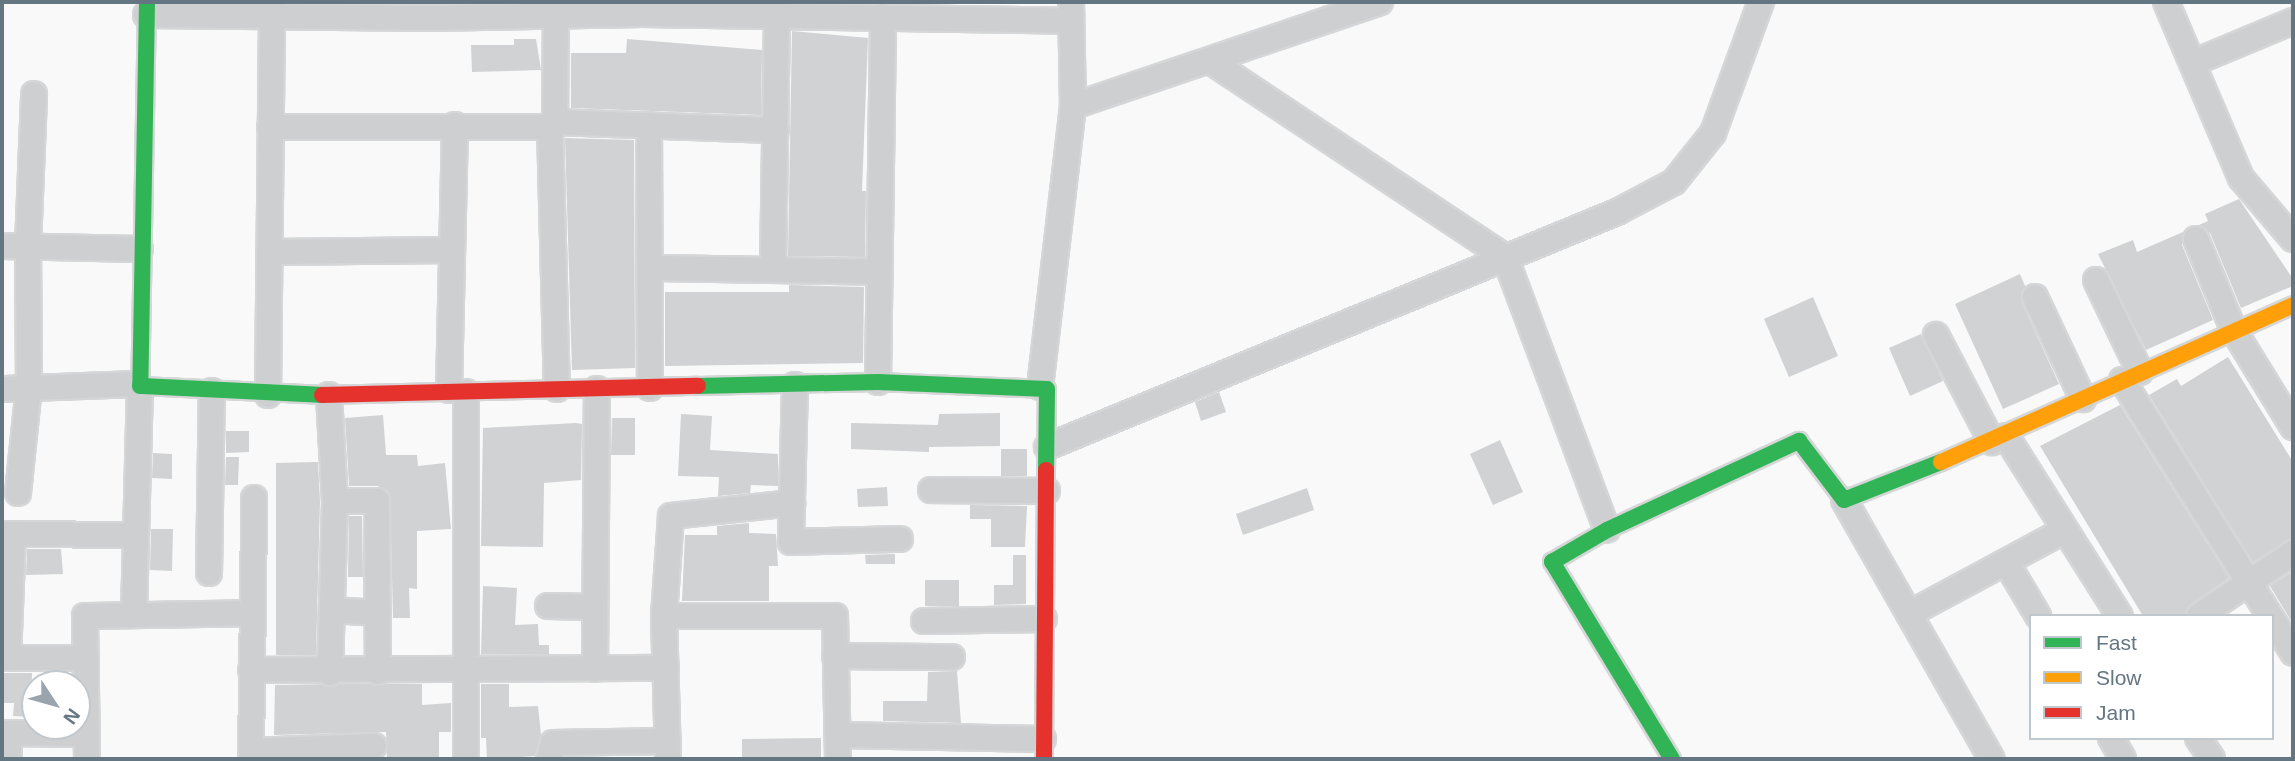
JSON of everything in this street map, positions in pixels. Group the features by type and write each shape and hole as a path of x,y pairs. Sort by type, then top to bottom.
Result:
{"street":[{"path":"1073,106 1380,2"},
{"path":"1047,447 1617,212 1674,182 1713,133 1761,2"},
{"path":"2166,2 2195,62 2241,178 2293,239"},
{"path":"134,614 146,8 429,10 556,15 643,8 883,16 1070,11 1073,106 1040,387"},
{"path":"268,395 272,8"},
{"path":"763,11 776,130 773,270"},
{"path":"556,15 553,124 557,389"},
{"path":"878,382 877,272 883,16"},
{"path":"2195,62 2293,21"},
{"path":"1210,61 1505,257 1607,530"},
{"path":"18,493 29,387 28,246 33,94"},
{"path":"270,127 553,124 776,130"},
{"path":"456,125 452,250 466,759"},
{"path":"649,125 653,268 650,388"},
{"path":"2196,239 2234,331 2293,427"},
{"path":"2,246 140,249"},
{"path":"270,251 452,250"},
{"path":"653,268 877,272"},
{"path":"2096,280 2131,376 2268,614"},
{"path":"2035,298 2083,399"},
{"path":"1844,500 1999,439 2131,376 2293,306"},
{"path":"1936,335 1999,439 2065,530 2119,614"},
{"path":"2,389 139,385 268,395 330,395 878,382 1040,387 1050,394 1043,749 929,749 838,735"},
{"path":"794,385 791,542 900,539"},
{"path":"595,669 597,389"},
{"path":"209,573 212,391"},
{"path":"330,395 335,501 330,673"},
{"path":"1672,759 1552,562 1607,530 1798,441 1844,500 1992,759"},
{"path":"931,490 1046,491"},
{"path":"254,498 250,613 251,755 374,746"},
{"path":"335,501 377,501 378,672"},
{"path":"549,759 552,743 668,750 664,616 673,513 792,503"},
{"path":"1909,614 2065,530"},
{"path":"86,658 5,658 7,534 136,535"},
{"path":"2202,614 2293,553"},
{"path":"2006,562 2037,614"},
{"path":"548,606 595,607"},
{"path":"332,610 378,613"},
{"path":"86,670 85,616 250,613"},
{"path":"664,616 835,615 838,759"},
{"path":"923,621 1044,619"},
{"path":"2274,623 2293,653"},
{"path":"835,656 952,657"},
{"path":"251,670 330,673 666,668"},
{"path":"5,733 9,759"},
{"path":"86,740 87,759"},
{"path":"2112,740 2123,759"},
{"path":"2199,740 2212,759"}],"building":[{"path":"792,31 868,38 862,191 866,191 865,257 788,256"},
{"path":"514,39 536,39 541,70 472,72 471,45 514,45"},
{"path":"627,39 762,50 761,115 571,108 571,53 626,53"},
{"path":"565,138 634,140 635,368 572,370"},
{"path":"2239,199 2293,279 2293,286 2241,308 2210,233 2199,225 2208,221 2205,214"},
{"path":"2183,232 2182,245 2213,320 2146,350 2098,254 2133,240 2137,252"},
{"path":"2020,274 2025,286 2022,303 2059,384 2003,409 1955,304"},
{"path":"789,285 864,287 863,363 665,366 665,292 789,292"},
{"path":"1813,297 1838,356 1789,377 1764,319"},
{"path":"1921,334 1943,381 1910,396 1889,348"},
{"path":"2228,357 2293,462 2293,538 2253,562 2149,395 2177,379 2181,386"},
{"path":"1219,392 1226,412 1201,421 1195,402"},
{"path":"2120,405 2229,578 2191,604 2185,614 2142,614 2040,446"},
{"path":"1000,413 1000,446 929,447 929,452 851,449 851,423 938,425 939,414"},
{"path":"681,414 712,416 710,450 778,454 778,486 751,485 750,493 718,496 719,477 678,476"},
{"path":"383,415 386,455 417,455 418,466 445,463 451,529 417,531 417,589 409,588 410,618 393,618 390,494 378,486 349,486 345,418"},
{"path":"612,418 635,418 635,455 611,455"},
{"path":"582,424 581,480 544,483 543,547 481,546 483,428"},
{"path":"226,431 249,431 249,452 226,453"},
{"path":"1500,440 1523,492 1493,505 1470,454"},
{"path":"1001,449 1027,449 1027,476 1001,476"},
{"path":"153,453 172,454 172,479 152,478"},
{"path":"226,457 239,457 238,485 225,485"},
{"path":"318,462 320,501 316,655 276,655 276,463"},
{"path":"887,487 888,506 858,507 857,489"},
{"path":"1307,488 1314,510 1243,535 1236,514"},
{"path":"970,505 1027,506 1025,547 991,547 991,519 970,519"},
{"path":"349,516 362,516 363,577 348,577"},
{"path":"749,523 749,533 776,534 778,566 769,566 769,601 682,601 685,535 717,535 717,526"},
{"path":"151,529 173,529 172,571 150,570"},
{"path":"27,549 61,549 63,574 26,575"},
{"path":"895,554 895,564 866,564 865,555"},
{"path":"1013,555 1026,555 1026,604 994,605 994,585 1013,585"},
{"path":"2293,571 2293,624 2270,586"},
{"path":"925,580 959,580 959,606 925,606"},
{"path":"483,586 517,588 515,625 538,624 539,645 549,645 549,654 481,654"},
{"path":"957,671 961,723 883,721 883,701 927,701 928,672"},
{"path":"2,673 21,673 21,716 13,716 14,703 2,703"},
{"path":"422,684 422,705 451,703 451,732 439,732 439,759 387,759 386,732 274,735 275,685"},
{"path":"481,684 509,684 509,707 538,706 541,735 535,756 487,759 486,738 481,738"},
{"path":"821,738 821,759 742,759 742,739"}],"traffic: fast":[{"path":"147,2 140,386 322,395"},
{"path":"698,386 878,382 1047,389 1046,470"},
{"path":"1672,759 1552,562 1607,530 1799,441 1844,500 1941,462"}],"traffic: slow":[{"path":"1941,462 2293,305"}],"traffic: jam":[{"path":"322,395 698,386"},
{"path":"1044,759 1046,470"}]}
